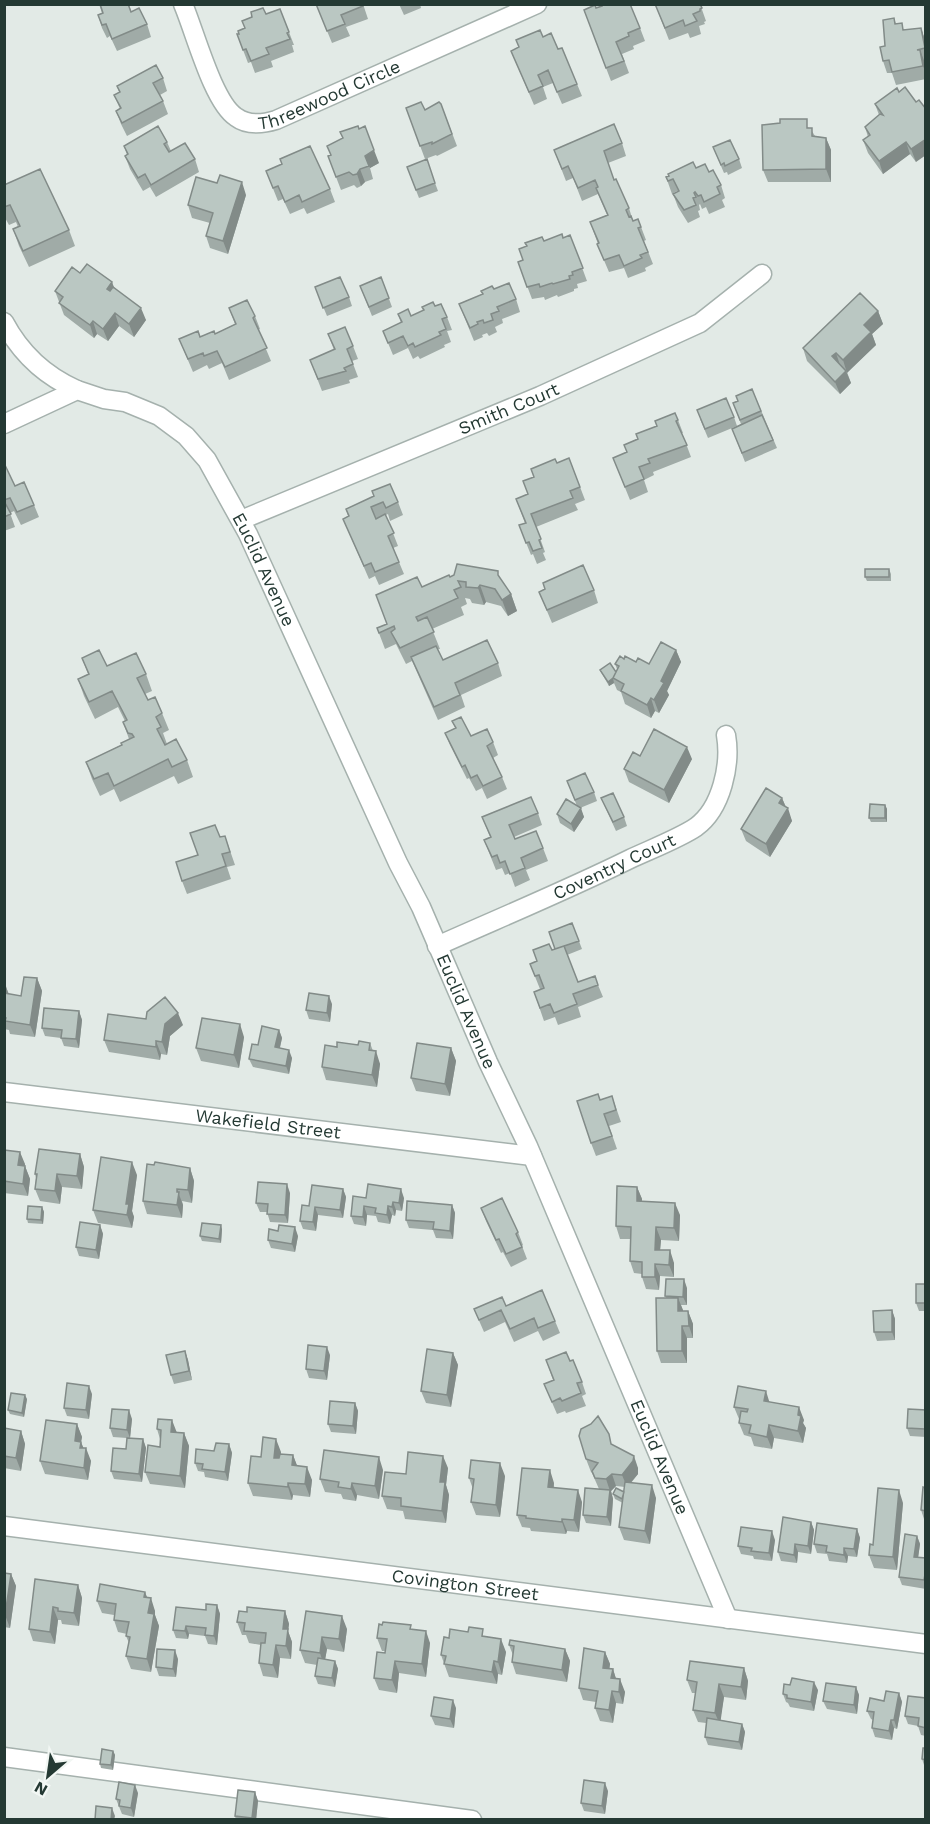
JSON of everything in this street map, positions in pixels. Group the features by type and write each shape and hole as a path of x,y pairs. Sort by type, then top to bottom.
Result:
{"street":[{"name":"Threewood Circle","path":"183,4 214,85 228,110 237,119 263,124 537,4"},
{"name":"Smith Court","path":"241,520 529,400 700,324 762,274"},
{"path":"4,322 22,349 39,368 59,382 77,390"},
{"name":"Euclid Avenue","path":"77,390 136,406 168,422 186,436 207,460 241,520 532,1156 728,1619"},
{"path":"4,424 77,390"},
{"name":"Coventry Court","path":"437,946 587,880 697,826 711,809 722,789 729,752 726,735"},
{"name":"Wakefield Street","path":"4,1092 532,1156"},
{"name":"Covington Street","path":"4,1526 926,1644"},
{"path":"4,1757 472,1820"}],"building":[{"path":"100,4 128,4 131,12 139,8 147,24 112,39 106,24 102,25 98,15 103,13"},
{"path":"316,4 363,4 363,6 341,15 345,24 327,31"},
{"path":"601,4 630,4 640,28 616,42 624,61 606,68 584,10 595,5 596,8 602,6"},
{"path":"655,4 700,4 702,8 693,14 697,21 685,26 683,20 665,28"},
{"path":"263,8 266,14 280,9 290,39 266,48 269,54 251,61 246,49 243,50 237,34 245,28 242,21 252,17 251,12"},
{"path":"894,18 895,24 902,23 903,30 921,28 925,48 917,50 920,50 923,66 892,72 889,60 883,61 880,47 885,46 883,20"},
{"path":"540,30 543,37 551,33 558,49 562,48 577,84 557,92 548,70 538,75 543,86 529,92 511,51 519,47 516,40"},
{"path":"156,65 163,78 153,83 163,101 122,123 116,111 121,108 114,95 120,92 117,86"},
{"path":"905,87 916,102 919,100 926,109 926,139 911,149 906,142 879,161 863,140 870,135 865,127 880,114 883,115 875,104 897,88 899,92"},
{"path":"421,102 425,110 439,102 441,104 452,134 432,144 432,142 420,146 406,108"},
{"path":"780,119 807,119 807,128 812,128 812,136 826,138 826,169 763,170 762,125 780,123"},
{"path":"614,124 622,143 604,151 614,180 616,179 629,208 626,210 629,217 631,216 633,221 638,219 641,227 638,228 648,252 640,255 642,258 624,266 619,255 604,260 597,244 599,243 590,222 608,215 596,188 598,187 595,180 578,188 568,166 562,169 554,150"},
{"path":"158,126 167,142 164,144 169,152 185,143 195,159 151,185 145,174 138,178 125,156 128,154 124,146"},
{"path":"358,126 359,129 365,126 374,150 365,156 369,166 360,169 357,174 353,175 349,172 336,177 328,156 331,155 327,146 343,138 340,132"},
{"path":"730,140 739,159 725,166 724,163 721,165 713,147"},
{"path":"310,146 330,189 302,202 299,195 285,202 278,186 273,188 266,171 282,164 280,159"},
{"path":"427,159 435,183 416,190 407,167"},
{"path":"693,162 696,168 705,164 709,172 713,170 721,185 717,187 720,194 704,202 701,195 698,196 695,192 696,197 693,198 696,205 684,210 673,194 679,191 673,179 668,181 666,177"},
{"path":"40,169 69,230 23,251 13,229 20,226 10,205 4,207 4,185"},
{"path":"220,175 242,182 223,241 206,236 213,213 188,205 196,177 217,183"},
{"path":"562,234 563,238 570,235 583,268 572,272 570,279 540,287 539,284 527,287 518,262 523,260 519,249 527,246 525,243 542,237 544,241"},
{"path":"87,264 112,282 107,289 110,291 113,287 141,308 129,324 115,313 103,329 93,321 90,325 59,303 63,297 55,291 72,267 80,273"},
{"path":"340,277 349,297 323,308 315,287"},
{"path":"381,277 389,298 369,307 360,286"},
{"path":"509,283 516,299 497,307 499,311 491,314 493,320 484,323 483,320 477,322 478,324 470,328 459,304 483,294 481,291 492,286 494,289"},
{"path":"860,293 878,311 864,325 871,332 843,360 836,353 832,356 846,371 835,382 803,348"},
{"path":"247,300 267,348 225,367 217,351 188,359 179,339 198,331 200,337 214,331 215,334 236,324 229,308"},
{"path":"433,302 435,306 441,304 447,317 442,319 446,329 439,332 441,335 415,347 413,343 408,346 403,336 388,343 383,331 402,322 398,314 408,309 411,316 424,310 422,307"},
{"path":"345,327 353,346 347,349 353,364 344,368 346,371 318,379 310,360 335,349 328,334"},
{"path":"752,389 761,411 740,420 733,403 738,401 736,396"},
{"path":"726,398 734,417 705,429 697,410"},
{"path":"675,413 678,420 676,421 687,445 648,459 650,463 639,467 644,479 625,487 613,458 627,452 624,445 638,439 636,434 657,426 655,421"},
{"path":"762,415 773,440 742,453 732,429"},
{"path":"569,458 580,487 570,491 573,498 531,514 541,539 539,540 542,548 533,551 529,542 526,543 519,525 526,523 516,499 528,494 523,481 534,477 531,469 555,459 557,463"},
{"path":"4,463 15,486 24,482 34,505 17,512 10,498 4,500"},
{"path":"390,484 398,502 386,508 383,502 371,507 376,519 385,514 394,533 388,536 399,562 375,572 371,563 364,566 343,519 349,516 346,509 374,496 372,491"},
{"path":"4,501 11,514 4,517"},
{"path":"457,564 498,571 498,575 511,594 502,600 495,589 480,585 478,588 466,587 466,582 458,581 461,587 454,590 458,598 416,617 418,621 427,617 434,632 400,648 391,632 395,629 394,626 379,633 377,628 387,624 376,595 417,577 422,587 449,575 450,577 454,575"},
{"path":"583,565 594,590 547,610 539,592 545,589 543,583"},
{"path":"865,569 889,569 889,577 865,577"},
{"path":"487,640 498,663 455,683 460,695 434,707 411,657 436,646 443,660"},
{"path":"661,642 676,650 661,681 664,683 654,700 651,698 647,705 621,691 624,684 613,678 619,666 615,664 620,656 624,659 625,656 636,662 638,658 649,664"},
{"path":"99,650 107,666 136,653 146,674 137,678 148,700 155,697 162,713 156,717 161,727 157,729 165,745 176,739 187,760 172,767 168,759 114,786 108,773 94,779 86,762 134,737 128,733 123,722 127,720 112,691 89,702 78,679 89,674 82,658"},
{"path":"610,663 616,672 608,682 600,670"},
{"path":"461,717 471,736 487,729 493,742 487,746 502,777 483,786 477,775 471,778 465,765 462,767 445,733 456,728 452,721"},
{"path":"654,729 687,747 664,790 624,769 633,752 640,756"},
{"path":"585,773 594,792 575,800 567,781"},
{"path":"766,788 782,798 779,803 788,808 766,844 741,829"},
{"path":"613,793 624,817 613,822 601,798"},
{"path":"531,797 538,813 509,825 515,839 536,831 543,848 521,858 525,868 510,874 505,861 500,863 497,855 492,857 484,840 491,837 482,817"},
{"path":"566,799 581,808 571,824 557,814"},
{"path":"870,804 885,805 885,818 869,818"},
{"path":"215,825 220,837 225,836 230,852 222,854 226,866 182,881 176,862 198,855 190,833"},
{"path":"572,923 579,941 555,949 549,932"},
{"path":"549,944 552,950 564,946 578,982 595,976 598,985 573,994 577,1004 554,1013 550,1004 540,1008 534,992 544,988 539,975 535,976 530,964 537,961 533,950"},
{"path":"24,977 37,978 30,1025 5,1021 4,1017 4,993 21,996"},
{"path":"309,993 329,996 327,1013 306,1010"},
{"path":"165,997 178,1013 165,1024 162,1042 156,1041 156,1047 104,1040 108,1014 146,1019 147,1012"},
{"path":"44,1008 79,1011 76,1039 61,1038 62,1030 42,1028"},
{"path":"202,1018 240,1024 234,1055 196,1048"},
{"path":"262,1026 279,1030 275,1047 289,1050 286,1066 249,1059 252,1044 258,1045"},
{"path":"359,1041 370,1043 369,1050 376,1051 372,1075 322,1067 325,1045 337,1047 337,1042 358,1045"},
{"path":"417,1043 451,1048 445,1084 411,1078"},
{"path":"598,1094 600,1100 612,1096 616,1110 604,1114 612,1136 591,1143 577,1101"},
{"path":"39,1149 80,1154 77,1176 57,1174 55,1191 35,1189"},
{"path":"4,1150 20,1152 18,1165 25,1166 23,1184 4,1181"},
{"path":"101,1157 132,1162 126,1204 129,1204 127,1215 93,1210"},
{"path":"155,1162 190,1168 188,1190 177,1189 179,1192 177,1205 143,1201 147,1164 154,1165"},
{"path":"258,1182 287,1184 285,1215 267,1214 268,1204 256,1203"},
{"path":"368,1184 401,1189 399,1203 393,1202 392,1207 388,1206 387,1215 375,1213 376,1208 364,1206 363,1217 351,1216 353,1196 366,1198"},
{"path":"312,1185 343,1189 340,1210 315,1207 313,1222 300,1221 302,1205 309,1206"},
{"path":"617,1186 637,1187 637,1201 675,1203 674,1228 656,1227 655,1250 670,1250 669,1265 655,1264 655,1277 642,1277 642,1262 630,1261 631,1227 616,1226"},
{"path":"502,1198 518,1232 516,1234 522,1247 506,1254 499,1239 496,1240 481,1208"},
{"path":"407,1201 452,1205 450,1231 433,1229 434,1222 406,1220"},
{"path":"28,1206 42,1207 41,1220 27,1219"},
{"path":"80,1222 100,1225 96,1250 76,1247"},
{"path":"202,1223 221,1225 219,1239 200,1236"},
{"path":"279,1225 295,1227 292,1244 268,1240 269,1229 278,1231"},
{"path":"666,1279 684,1279 683,1297 665,1296"},
{"path":"916,1284 926,1284 926,1303 916,1303"},
{"path":"542,1290 555,1321 538,1328 534,1318 510,1329 501,1310 479,1320 474,1309 502,1297 506,1306"},
{"path":"656,1298 678,1298 678,1311 688,1311 689,1326 682,1326 682,1351 657,1351"},
{"path":"892,1310 892,1332 874,1332 873,1311"},
{"path":"308,1345 327,1347 324,1371 306,1369"},
{"path":"427,1349 453,1353 447,1395 421,1391"},
{"path":"185,1351 189,1371 171,1375 166,1355"},
{"path":"566,1352 570,1361 573,1360 582,1382 577,1383 581,1393 562,1401 560,1398 552,1402 544,1384 554,1380 546,1360"},
{"path":"67,1383 89,1386 86,1410 64,1408"},
{"path":"738,1386 766,1391 764,1401 799,1407 798,1415 801,1416 798,1431 769,1425 767,1437 749,1433 751,1425 739,1423 741,1411 747,1412 748,1409 734,1407"},
{"path":"11,1393 25,1395 22,1413 8,1410"},
{"path":"330,1401 355,1403 353,1426 328,1424"},
{"path":"112,1409 129,1410 127,1430 110,1428"},
{"path":"908,1409 926,1410 925,1429 907,1428"},
{"path":"598,1416 609,1434 611,1444 634,1456 633,1461 622,1475 612,1474 606,1479 595,1478 592,1471 598,1463 586,1459 579,1436 581,1429 591,1424"},
{"path":"158,1419 172,1420 171,1432 184,1433 180,1476 145,1472 148,1445 160,1447 161,1430 157,1429"},
{"path":"46,1420 77,1424 75,1441 81,1442 80,1448 86,1448 84,1468 40,1461"},
{"path":"4,1428 21,1431 16,1458 4,1456"},
{"path":"263,1437 276,1439 274,1458 279,1458 280,1454 293,1455 292,1465 307,1467 305,1484 288,1483 288,1487 248,1483 251,1456 261,1457"},
{"path":"127,1438 143,1439 139,1474 111,1471 113,1448 126,1449"},
{"path":"216,1443 229,1444 225,1472 202,1469 203,1464 195,1463 196,1449 214,1451"},
{"path":"324,1450 379,1457 375,1486 352,1483 351,1489 338,1487 339,1482 320,1479"},
{"path":"408,1452 443,1456 440,1482 445,1482 442,1511 401,1506 401,1498 382,1496 385,1472 406,1474"},
{"path":"471,1460 500,1463 496,1505 471,1502 474,1479 469,1478"},
{"path":"522,1468 550,1470 548,1487 578,1490 574,1520 562,1519 562,1522 517,1515"},
{"path":"625,1482 652,1485 645,1531 619,1527"},
{"path":"923,1487 926,1488 926,1511 921,1510"},
{"path":"585,1488 610,1490 607,1517 583,1515"},
{"path":"616,1488 624,1492 622,1499 613,1494"},
{"path":"878,1488 899,1490 893,1557 869,1555 870,1544 873,1545"},
{"path":"783,1517 811,1522 808,1546 795,1544 794,1555 778,1552"},
{"path":"817,1523 857,1529 854,1549 844,1548 844,1555 826,1552 827,1546 814,1544"},
{"path":"741,1527 772,1531 769,1553 751,1551 752,1548 738,1546"},
{"path":"905,1534 917,1536 914,1557 926,1558 924,1580 899,1577"},
{"path":"4,1573 11,1574 5,1615 4,1615"},
{"path":"35,1579 78,1585 74,1613 58,1611 58,1608 53,1607 50,1632 29,1629"},
{"path":"100,1584 145,1592 144,1597 151,1598 148,1613 154,1614 147,1659 126,1656 130,1637 126,1636 129,1622 114,1620 116,1604 97,1601"},
{"path":"206,1604 217,1605 214,1636 205,1635 206,1628 186,1626 185,1631 173,1630 176,1607 206,1610"},
{"path":"247,1607 285,1611 283,1629 288,1629 286,1646 276,1645 273,1665 259,1663 261,1643 265,1643 266,1633 244,1631 245,1623 237,1622 239,1611 247,1612"},
{"path":"306,1611 342,1616 339,1639 322,1637 320,1653 300,1650"},
{"path":"383,1622 411,1625 410,1629 426,1631 422,1664 395,1661 392,1680 374,1678 377,1652 385,1653 387,1639 377,1638 379,1624 382,1625"},
{"path":"469,1627 483,1629 482,1636 501,1639 498,1662 494,1661 492,1672 444,1664 446,1656 441,1655 444,1637 449,1638 450,1629 468,1632"},
{"path":"510,1640 565,1649 562,1670 512,1662 514,1646 509,1645"},
{"path":"584,1648 605,1652 603,1668 613,1669 611,1678 620,1679 619,1692 612,1691 609,1710 595,1708 598,1691 579,1688"},
{"path":"157,1649 175,1650 173,1669 156,1667"},
{"path":"318,1658 335,1661 332,1678 315,1676"},
{"path":"690,1661 744,1668 741,1687 719,1684 715,1713 693,1710 697,1682 687,1680"},
{"path":"792,1678 814,1682 811,1702 787,1698 787,1695 783,1694 784,1684 790,1685"},
{"path":"826,1683 856,1687 854,1705 823,1701"},
{"path":"886,1691 899,1693 894,1720 891,1720 889,1731 872,1728 874,1712 867,1711 870,1698 884,1701"},
{"path":"908,1696 926,1698 926,1728 918,1726 919,1718 905,1716"},
{"path":"434,1697 453,1700 450,1719 431,1716"},
{"path":"707,1718 742,1724 739,1742 705,1737"},
{"path":"923,1748 926,1748 926,1760 922,1759"},
{"path":"102,1749 113,1751 111,1765 100,1764"},
{"path":"584,1780 605,1783 602,1806 581,1803"},
{"path":"119,1782 135,1785 131,1808 119,1806 120,1800 116,1799"},
{"path":"238,1790 255,1792 252,1818 235,1816"},
{"path":"96,1806 112,1808 111,1820 95,1820"}]}
